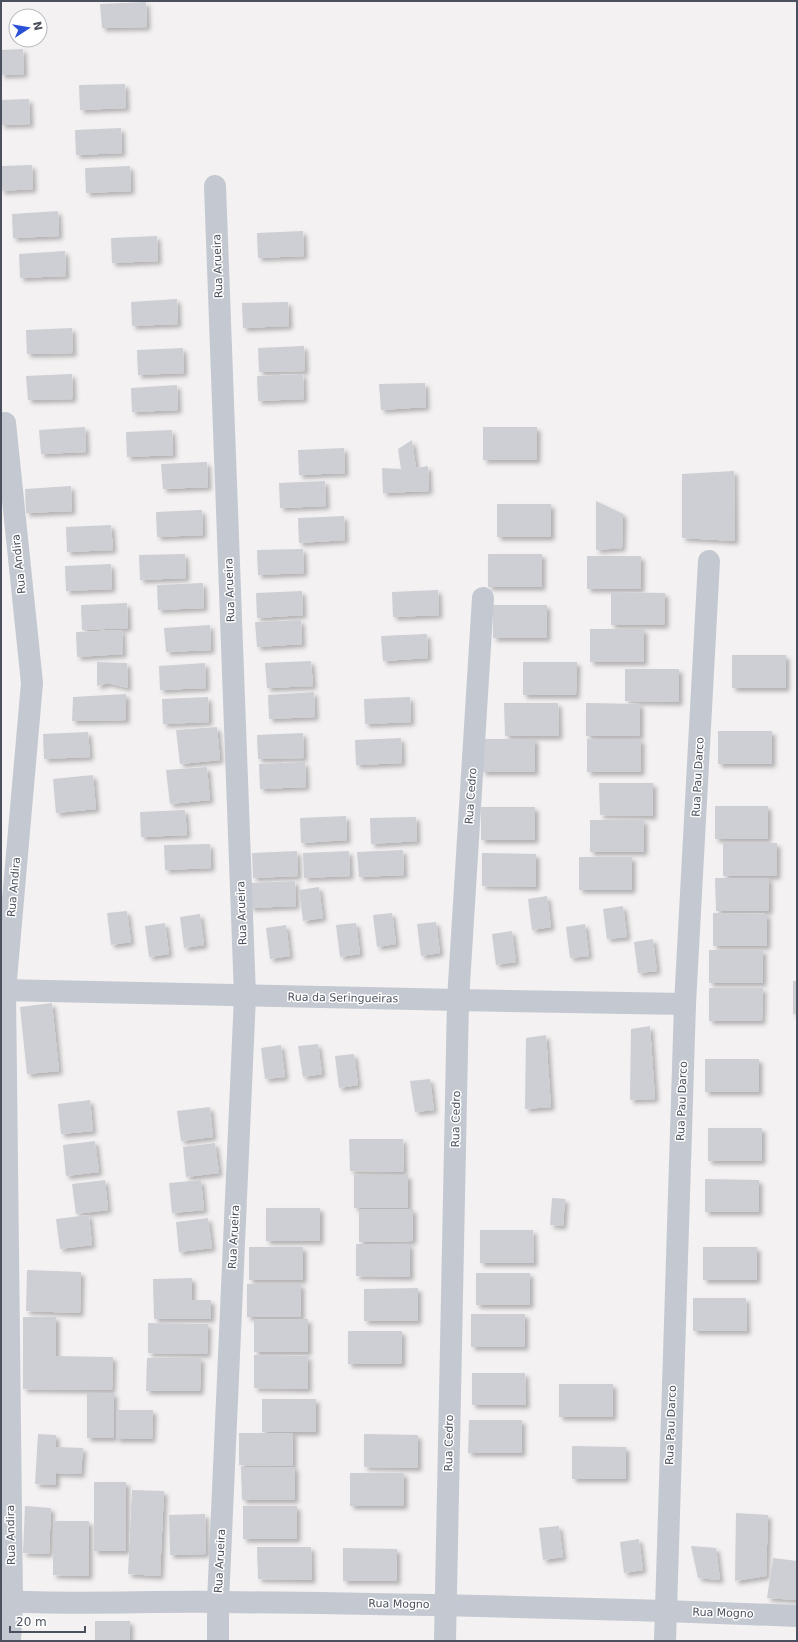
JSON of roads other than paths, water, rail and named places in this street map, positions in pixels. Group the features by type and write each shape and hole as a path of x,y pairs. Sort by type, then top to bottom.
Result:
{"street":[{"name":"Rua Arueira","path":"215,186 245,996 218,1602 218,1641"},
{"name":"Rua Andira","path":"5,423 32,683 3,990 7,1601 10,1641"},
{"name":"Rua Pau Darco","path":"666,1641 665,1610 685,1004 709,561"},
{"name":"Rua Cedro","path":"445,1641 458,1000 484,598"},
{"name":"Rua da Seringueiras","path":"3,990 685,1004"},
{"name":"Rua Mogno","path":"7,1601 445,1605 665,1610 797,1616"}]}
